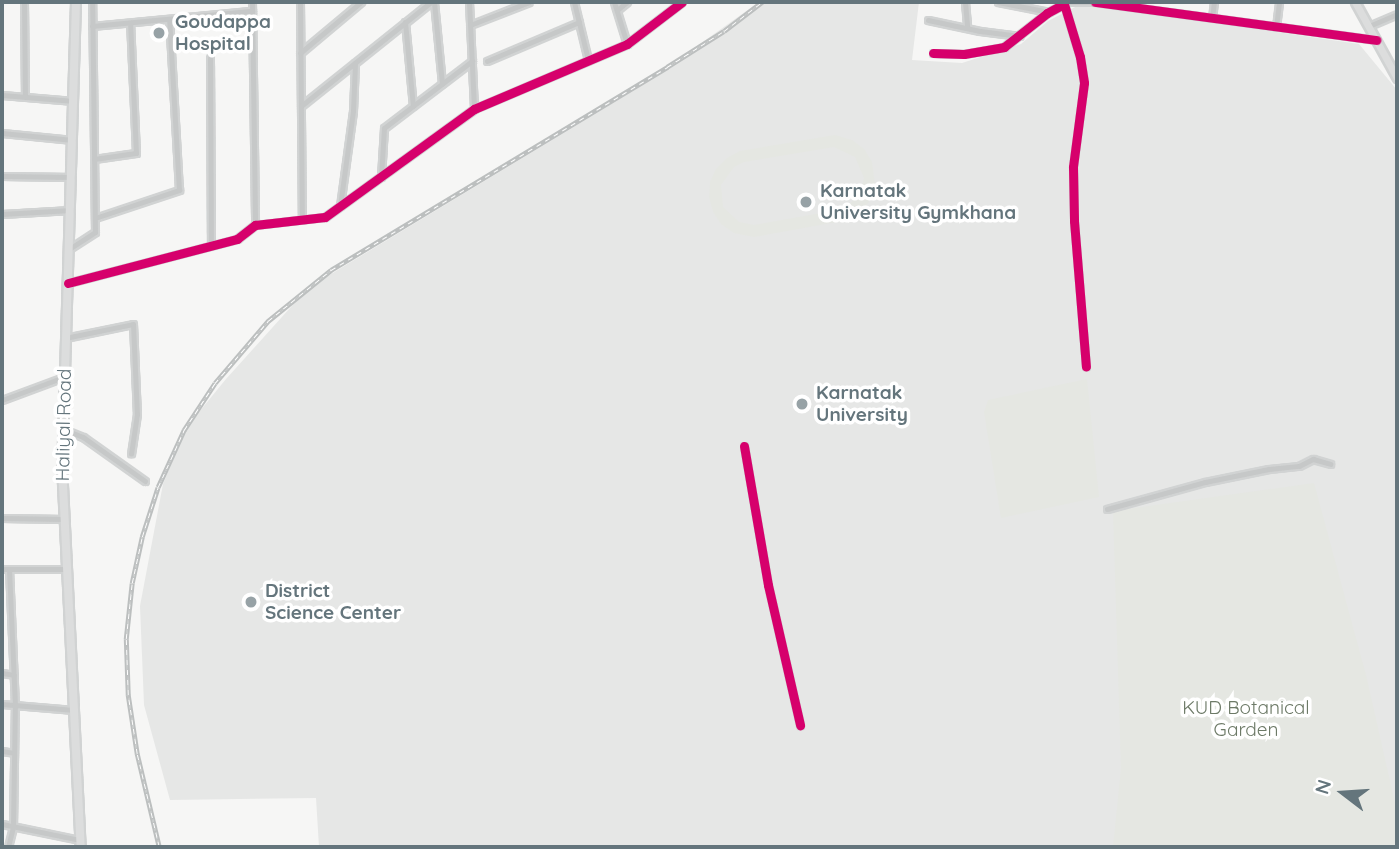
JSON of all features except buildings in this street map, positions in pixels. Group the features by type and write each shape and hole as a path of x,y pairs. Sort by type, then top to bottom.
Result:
{"main road":[{"name":"Haliyal Road","path":"76,2 63,429 81,844"}],"street":[{"path":"24,2 25,97"},
{"path":"69,249 95,232 92,2"},
{"path":"252,2 255,225"},
{"path":"300,2 302,220"},
{"path":"300,52 361,2"},
{"path":"301,106 432,2 442,84"},
{"path":"469,2 474,109"},
{"path":"470,25 529,2"},
{"path":"574,2 588,60"},
{"path":"614,2 626,44"},
{"path":"617,10 627,2"},
{"path":"68,283 237,239 255,225 325,217 474,109 626,44 682,2"},
{"path":"965,2 967,26"},
{"path":"998,2 1049,12"},
{"path":"933,53 982,51 1004,47 1064,3 1089,2"},
{"path":"1095,2 1141,5 1212,18 1376,40"},
{"path":"1212,18 1214,2"},
{"path":"1276,27 1279,2"},
{"path":"1355,2 1397,78"},
{"path":"1064,3 1080,57 1084,83 1073,181 1086,367"},
{"path":"92,26 252,11"},
{"path":"1369,26 1397,14"},
{"path":"94,218 179,190 169,19"},
{"path":"928,20 1021,36"},
{"path":"405,22 413,106"},
{"path":"487,61 579,22"},
{"path":"94,159 136,153 130,23"},
{"path":"210,58 211,245"},
{"path":"1389,63 1397,59"},
{"path":"381,177 384,128 472,61"},
{"path":"340,206 355,63"},
{"path":"2,95 75,101"},
{"path":"2,133 73,140"},
{"path":"2,176 72,177"},
{"path":"2,214 71,210"},
{"path":"65,338 133,324 137,414 131,454"},
{"path":"2,400 64,377"},
{"path":"63,429 83,437 145,481"},
{"path":"744,446 768,585 800,724"},
{"path":"1107,509 1205,482 1299,466 1313,459 1329,464"},
{"path":"2,518 65,519"},
{"path":"8,847 13,827 15,706 5,569 67,569"},
{"path":"2,673 14,675"},
{"path":"2,704 74,710"},
{"path":"2,751 14,753"},
{"path":"2,824 81,844"}],"shaded area":[{"name":"Karnatak University","path":"759,2 919,2 912,60 962,63 1021,44 1048,21 1079,5 1169,16 1359,44 1397,90 1397,847 319,847 316,798 170,800 144,705 140,606 163,484 186,428 308,288 638,88"}],"green space":[{"path":"835,135 852,140 864,149 872,162 875,185 871,199 861,212 848,220 754,237 734,233 721,224 713,212 709,197 710,182 716,169 727,158 740,151","holes":["834,147 855,157 864,178 860,194 844,209 754,225 739,222 723,207 721,185 734,167 744,162"]},
{"path":"1087,379 1099,497 1001,518 984,412 988,400"},
{"name":"KUD Botanical Garden","path":"1314,483 1366,675 1397,812 1397,847 1113,847 1121,768 1113,511"}],"railway":[{"path":"159,847 137,754 128,695 126,639 132,583 142,537 158,487 184,430 215,383 268,321 331,270 667,67 724,31 762,2"}],"cycle path":[{"path":"68,283 237,239 255,225 325,217 474,109 627,44 682,2"},
{"path":"1095,2 1376,40"},
{"path":"933,53 964,54 1004,47 1047,13 1064,4 1080,57 1084,83 1073,167 1074,221 1086,367"},
{"path":"744,446 768,585 800,725"}],"place":[{"name":"Goudappa Hospital","path":"159,33"},
{"name":"Karnatak University Gymkhana","path":"806,202"},
{"name":"Karnatak University","path":"802,404"},
{"name":"District Science Center","path":"251,602"}]}
